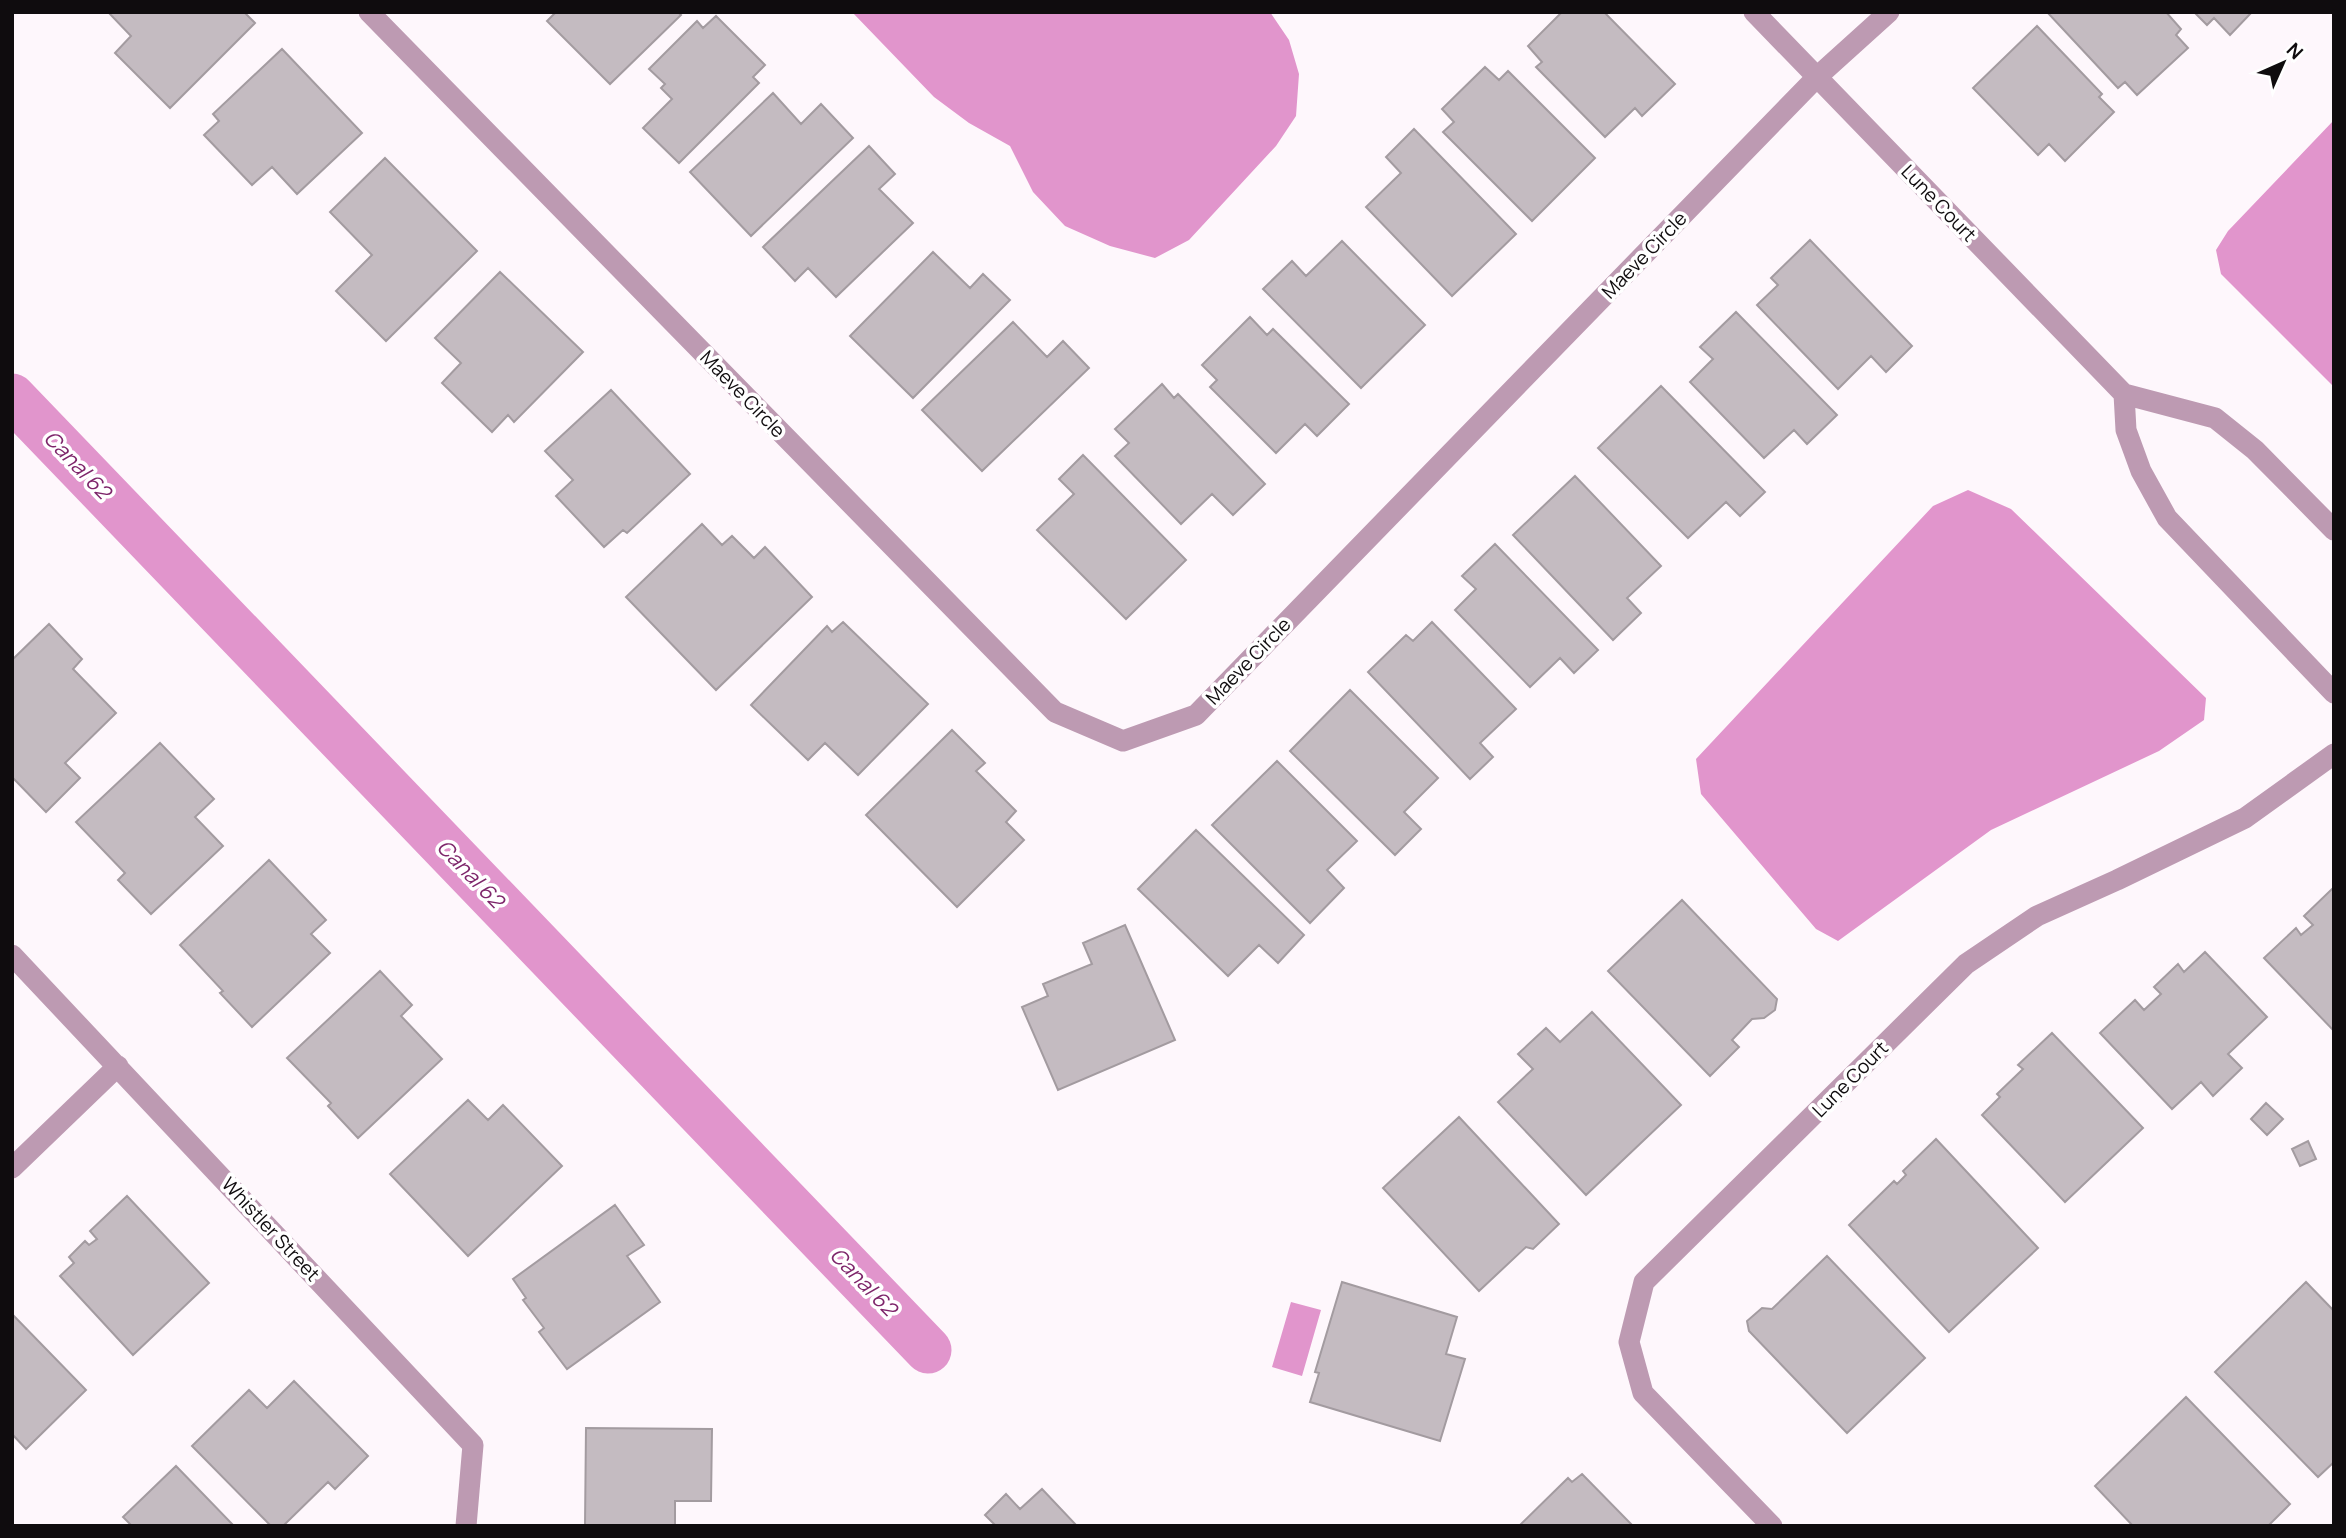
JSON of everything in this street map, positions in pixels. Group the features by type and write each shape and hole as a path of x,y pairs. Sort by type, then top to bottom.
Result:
{"street":[{"name":"Maeve Circle","path":"369,12 1055,712 1123,741 1196,715 1817,77 1889,12"},
{"name":"Lune Court","path":"1754,12 2124,394"},
{"path":"2334,530 2255,450 2215,418 2124,394 2126,430 2141,471 2167,518 2334,693"},
{"name":"Lune Court","path":"1772,1526 1643,1393 1629,1342 1644,1282 1966,964 2037,916 2245,817 2334,754"},
{"name":"Whistler Street","path":"12,955 473,1445 466,1526"},
{"path":"12,1168 118,1066"}],"shaded area":[{"path":"852,12 1270,12 1289,40 1299,74 1296,116 1276,146 1189,240 1155,258 1110,246 1065,226 1033,192 1010,146 969,123 934,97"},
{"path":"2334,120 2334,387 2221,274 2216,250 2228,231"},
{"path":"1968,490 2011,509 2206,698 2204,720 2159,751 1991,830 1838,941 1816,929 1701,794 1696,759 1933,506"},
{"path":"1291,1302 1321,1310 1302,1376 1272,1367"}],"building":[{"path":"108,12 244,12 255,23 170,108 115,53 131,36"},
{"path":"556,12 678,12 681,15 610,84 547,21"},
{"path":"1562,12 1604,12 1675,84 1642,116 1635,108 1605,137 1536,67 1542,62 1528,46"},
{"path":"2047,12 2166,12 2181,29 2176,35 2188,48 2137,95 2125,82 2118,88"},
{"path":"2194,12 2252,12 2230,35 2214,18 2207,25"},
{"path":"716,16 765,65 753,77 759,83 679,163 643,128 672,99 661,88 665,84 649,69 697,21 703,28"},
{"path":"2037,26 2102,94 2099,97 2114,112 2065,161 2049,144 2038,155 1973,88"},
{"path":"282,49 362,133 297,194 272,167 252,185 204,135 219,121 213,114"},
{"path":"1485,67 1499,80 1508,71 1595,158 1532,221 1443,132 1454,122 1442,109"},
{"path":"773,93 801,124 821,104 853,138 751,236 690,172"},
{"path":"1414,129 1516,234 1452,296 1366,207 1401,173 1386,157"},
{"path":"869,146 895,174 879,189 913,223 836,297 808,268 795,281 763,247"},
{"path":"385,158 477,251 386,341 336,291 372,255 330,212"},
{"path":"1810,240 1912,346 1886,372 1871,356 1838,389 1757,305 1778,285 1771,278"},
{"path":"1342,241 1425,325 1361,388 1263,289 1292,261 1306,276"},
{"path":"933,252 970,288 983,274 1010,300 913,398 850,336"},
{"path":"500,272 583,352 514,422 508,415 492,432 442,383 461,363 435,338"},
{"path":"1736,312 1837,415 1807,444 1794,430 1764,458 1690,382 1713,359 1700,347"},
{"path":"1250,317 1267,335 1273,329 1349,404 1317,436 1305,424 1276,453 1210,387 1217,380 1202,365"},
{"path":"1013,322 1047,357 1063,341 1089,368 982,471 922,410"},
{"path":"1162,384 1174,398 1178,394 1265,484 1233,515 1212,494 1181,524 1115,456 1129,443 1115,429"},
{"path":"1661,386 1765,492 1740,516 1726,502 1688,538 1598,448"},
{"path":"611,390 690,474 627,533 623,530 604,547 556,496 573,480 545,451"},
{"path":"1083,455 1186,560 1126,619 1037,530 1074,494 1059,479"},
{"path":"1575,476 1661,566 1627,598 1641,613 1613,640 1513,535"},
{"path":"702,524 722,545 732,536 754,558 765,547 812,597 716,690 626,597"},
{"path":"1495,544 1598,650 1574,673 1560,658 1530,687 1455,610 1476,589 1462,576"},
{"path":"843,622 928,704 858,775 825,743 808,760 751,705 827,626 832,632"},
{"path":"1432,622 1516,709 1480,743 1493,757 1470,779 1368,672 1406,635 1413,641"},
{"path":"49,624 82,659 73,669 116,713 65,763 80,778 46,812 12,777 12,660"},
{"path":"1350,690 1438,778 1404,812 1421,829 1395,855 1290,751"},
{"path":"952,730 985,763 976,771 1016,811 1006,822 1024,840 957,907 866,815"},
{"path":"160,743 214,799 195,817 223,846 151,914 118,880 125,873 76,822"},
{"path":"1277,761 1357,841 1327,870 1344,888 1310,923 1212,825"},
{"path":"1196,830 1304,935 1278,963 1259,945 1228,976 1138,889"},
{"path":"269,860 326,920 311,934 330,953 252,1027 180,945"},
{"path":"2334,887 2334,1031 2264,958 2296,928 2301,935 2313,925 2304,916"},
{"path":"1682,900 1777,999 1775,1010 1764,1018 1752,1019 1732,1040 1739,1047 1710,1076 1608,971"},
{"path":"1125,925 1175,1040 1058,1090 1022,1007 1048,996 1043,984 1092,964 1083,943"},
{"path":"2205,952 2267,1017 2228,1054 2242,1068 2213,1096 2201,1082 2172,1109 2100,1033 2135,1000 2144,1010 2161,994 2154,987 2178,964 2184,972"},
{"path":"380,971 412,1005 401,1016 442,1059 358,1138 328,1106 331,1103 287,1058"},
{"path":"1592,1012 1681,1105 1586,1195 1498,1102 1533,1069 1518,1054 1546,1028 1560,1042"},
{"path":"2052,1033 2143,1128 2065,1202 1982,1115 2000,1097 1997,1094 2023,1069 2018,1065"},
{"path":"468,1100 488,1120 503,1105 562,1166 468,1256 390,1174"},
{"path":"2266,1103 2283,1119 2267,1135 2251,1119"},
{"path":"1459,1117 1559,1224 1533,1249 1526,1247 1479,1291 1383,1188"},
{"path":"1936,1139 2038,1248 1949,1332 1849,1225 1894,1181 1897,1184 1906,1175 1903,1171"},
{"path":"2308,1141 2316,1159 2300,1166 2292,1149"},
{"path":"127,1196 209,1283 133,1355 60,1276 74,1263 69,1257 85,1241 89,1245 97,1239 90,1231"},
{"path":"615,1205 644,1245 627,1256 660,1302 567,1369 539,1332 544,1328 523,1300 526,1298 513,1279"},
{"path":"1827,1256 1925,1358 1847,1433 1749,1331 1747,1321 1762,1308 1772,1309"},
{"path":"1342,1282 1457,1317 1446,1354 1465,1359 1440,1441 1310,1402 1319,1373 1315,1372"},
{"path":"2306,1282 2334,1311 2334,1462 2318,1477 2215,1372"},
{"path":"12,1314 86,1390 26,1449 12,1434"},
{"path":"294,1381 368,1456 335,1489 328,1482 283,1526 271,1526 192,1446 249,1390 267,1408"},
{"path":"2186,1397 2290,1504 2268,1526 2133,1526 2095,1486"},
{"path":"586,1428 712,1429 711,1501 675,1501 675,1526 585,1526"},
{"path":"176,1466 234,1526 132,1526 123,1517"},
{"path":"1582,1474 1633,1526 1519,1526 1568,1478 1572,1482"},
{"path":"1042,1489 1077,1526 996,1526 985,1515 1006,1494 1020,1509"}],"waterway":[{"name":"Canal 62","path":"12,397 928,1350"}]}
